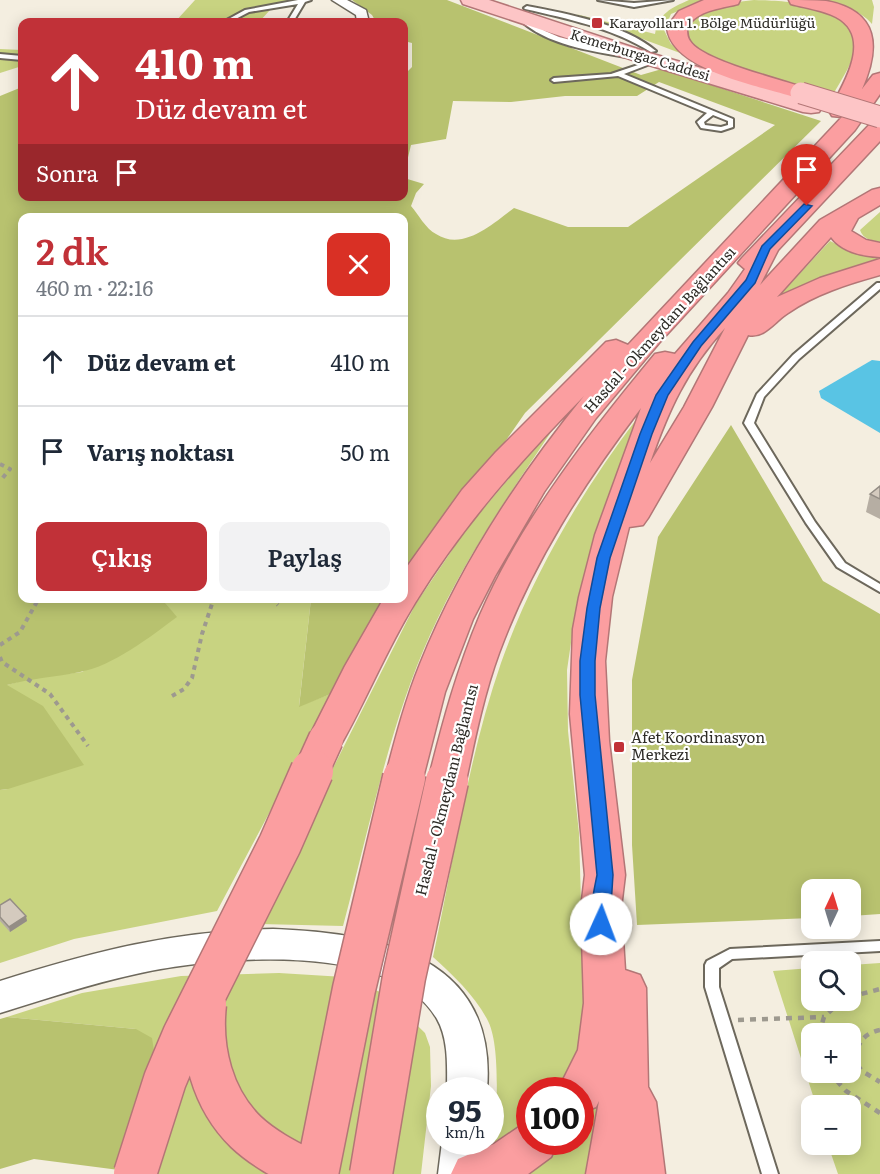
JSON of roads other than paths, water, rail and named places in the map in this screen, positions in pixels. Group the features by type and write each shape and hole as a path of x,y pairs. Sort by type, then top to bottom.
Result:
{"highway":[{"path":"731,0 707,5 685,16 677,27 680,41 689,51 706,60 806,100"},
{"path":"798,0 840,11 855,20 863,31 865,49 853,88"},
{"path":"823,148 826,134 853,88 867,72 880,42"},
{"name":"Hasdal - Okmeydanı Bağlantısı","path":"370,1174 404,977 447,781 464,708 500,610 547,523 585,464 631,401 702,316 823,148 847,124 880,79"},
{"name":"Hasdal - Okmeydanı Bağlantısı","path":"315,1174 354,989 416,730 437,665 488,560 529,493 579,421 687,295 762,234 877,133"},
{"path":"716,374 727,347 744,318 829,225 848,216 880,195"},
{"path":"848,216 839,231 842,237 854,244 880,250"},
{"path":"408,588 450,526 507,458 726,237 740,228 762,234 751,280 697,344 662,395 653,413 604,558 594,608 588,661 588,695 605,875 601,905 605,1024 599,1056 590,1077"},
{"path":"594,608 633,516 716,374 748,333 768,315 821,286 880,267"},
{"path":"135,1174 165,1080 183,1035 208,990 232,934 280,844 326,739 362,666 398,603"},
{"path":"605,875 618,904 622,936 628,1054 627,1080 610,1174"},
{"path":"208,990 203,1015 203,1049 213,1082 241,1126 267,1147 315,1174"},
{"path":"627,1080 633,1104 641,1174"},
{"path":"475,1174 516,1155"}],"main road":[{"name":"Kemerburgaz Caddesi","path":"470,0 524,12 651,57 806,100"},
{"name":"Kemerburgaz Caddesi","path":"509,0 524,12"},
{"path":"806,100 880,117"},
{"path":"806,100 877,133"},
{"path":"0,997 137,958 186,950 250,945 315,945 380,958 408,968 426,980 449,1004 459,1027 467,1057 467,1077"},
{"path":"460,1174 462,1155"}],"street":[{"path":"338,0 362,13 363,18"}],"lane":[{"path":"601,0 634,5 670,0"},
{"path":"234,18 247,11 306,1"},
{"path":"293,18 306,1"},
{"path":"0,57 18,58"},
{"path":"554,80 618,74 651,57"},
{"path":"618,74 712,112"},
{"path":"848,216 855,206 880,186"},
{"path":"880,285 796,357 760,396 749,423 811,523 841,565 880,589"},
{"path":"770,1174 722,1020 711,976 712,965 730,954 880,946"}],"water":[{"path":"872,360 880,361 880,433 821,398 819,391"}],"place":[{"name":"Karayolları 1. Bölge Müdürlüğü","path":"597,23"},
{"name":"Afet Koordinasyon Merkezi","path":"619,747"}]}
